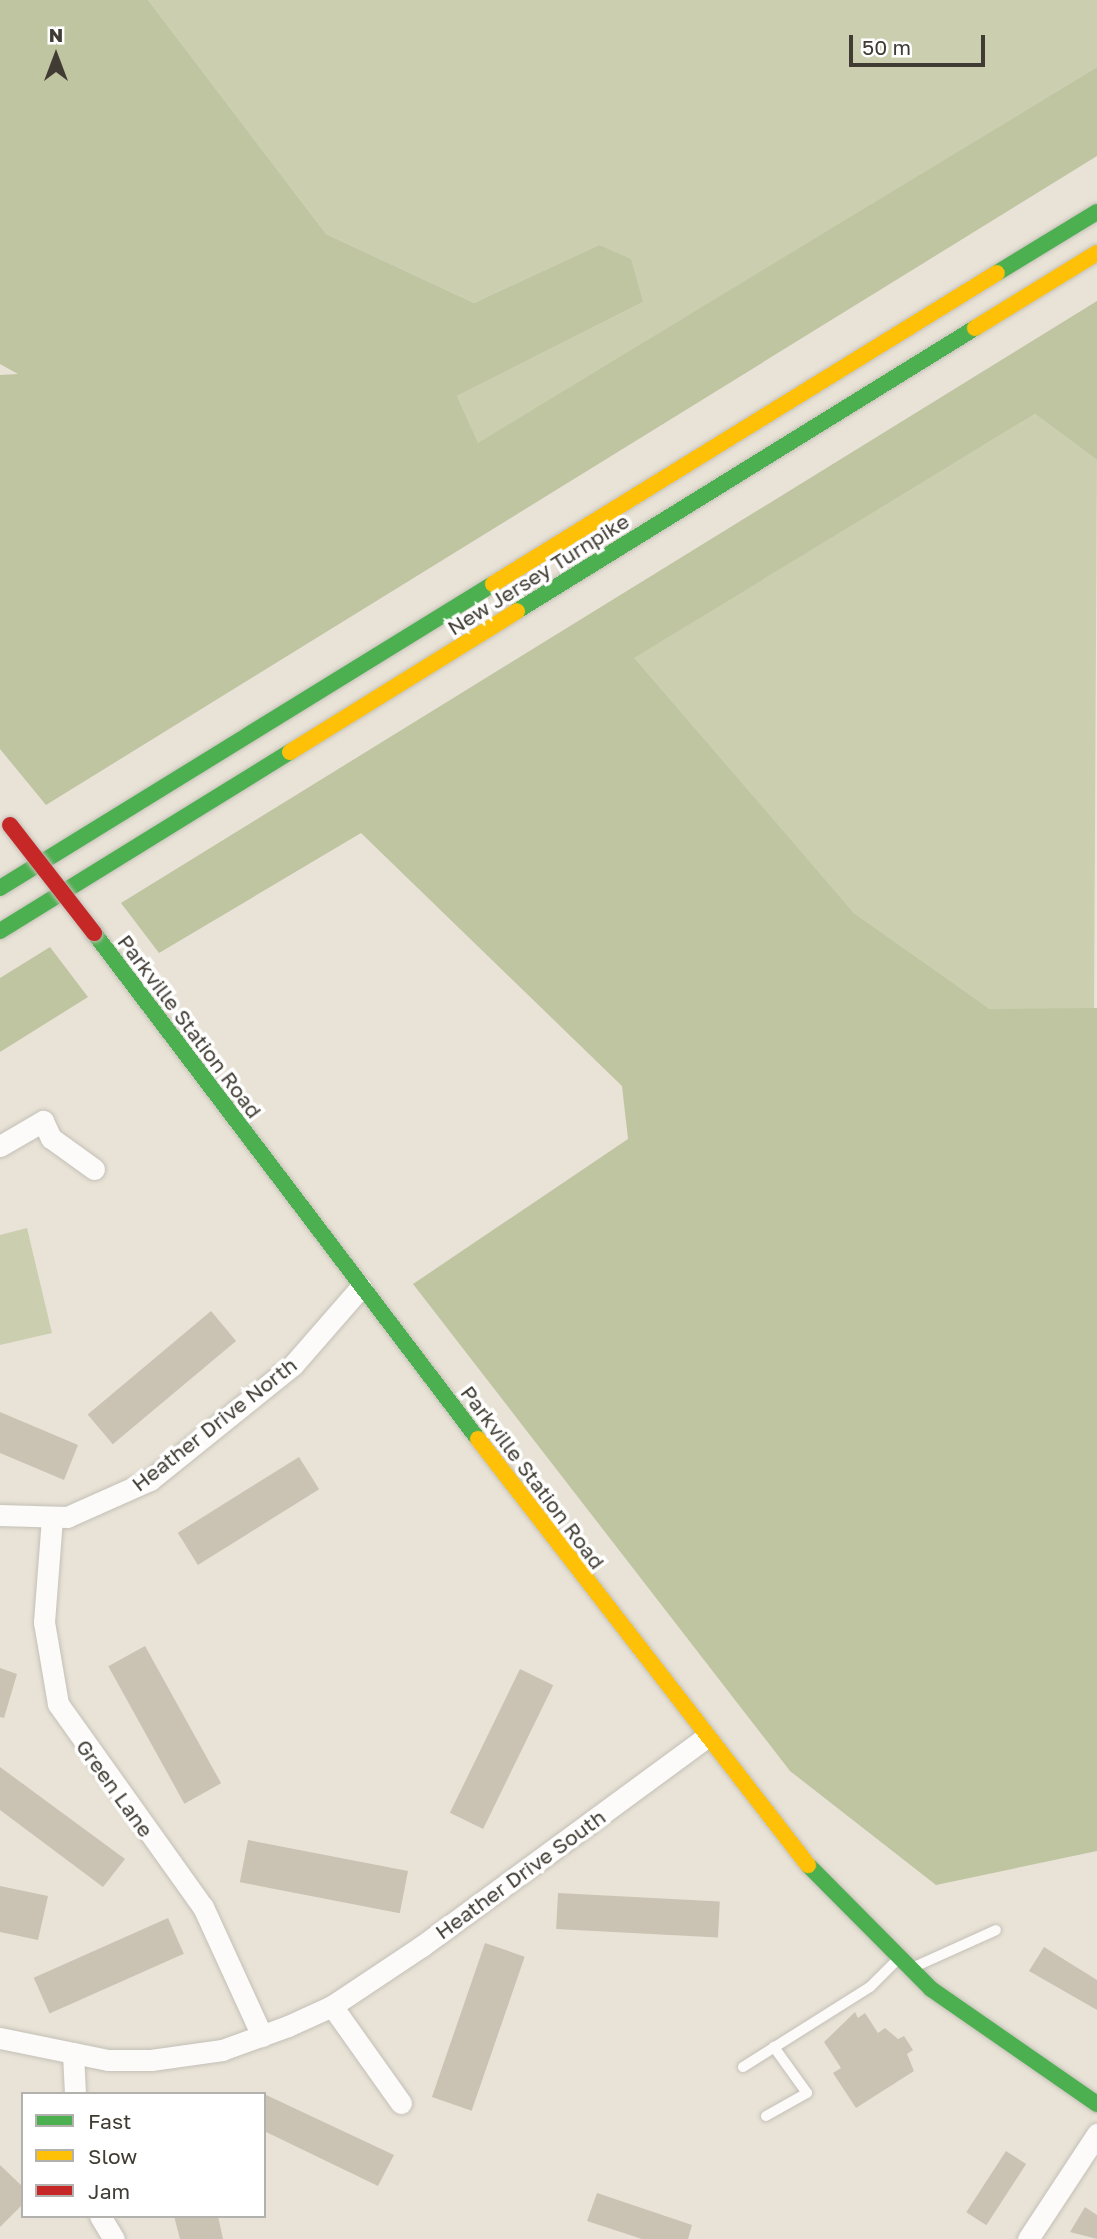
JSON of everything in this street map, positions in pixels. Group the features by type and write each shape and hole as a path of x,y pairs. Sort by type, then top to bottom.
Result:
{"main road":[{"name":"New Jersey Turnpike","path":"0,888 1097,212"},
{"name":"New Jersey Turnpike","path":"0,931 1097,253"},
{"name":"Parkville Station Road","path":"5,819 705,1738 808,1865 904,1964 978,2026 1097,2104"}],"street":[{"path":"0,1146 43,1121 51,1138 94,1169"},
{"name":"Heather Drive North","path":"0,1515 52,1518 93,1509 150,1480 293,1365 361,1287"},
{"name":"Green Lane","path":"52,1518 44,1622 58,1704 203,1907 262,2036"},
{"name":"Heather Drive South","path":"0,2038 108,2060 190,2057 262,2036 332,2006 705,1738"},
{"path":"332,2006 401,2103"},
{"path":"73,2053 75,2092"},
{"path":"1028,2239 1097,2134"},
{"path":"101,2218 114,2239"}],"lane":[{"path":"743,2067 904,1964 996,1930"},
{"path":"766,2116 807,2093 774,2047"}],"green space":[{"path":"0,0 148,0 326,234 474,303 599,245 631,259 643,302 457,396 478,443 1097,67 1097,156 46,805 0,749 0,375 18,374 0,364"},
{"path":"148,0 1097,0 1097,67 478,444 457,396 643,302 599,245 474,303 326,234"},
{"path":"1097,301 1097,460 1035,414 634,658 854,913 990,1009 1097,1008 1097,1851 936,1885 790,1771 413,1284 628,1139 622,1086 361,833 159,953 121,903"},
{"path":"1035,414 1097,460 1094,1009 990,1009 854,913 633,658"},
{"path":"50,947 88,997 0,1052 0,978"},
{"path":"27,1228 52,1333 0,1345 0,1235"}],"building":[{"path":"211,1311 236,1341 113,1444 88,1414"},
{"path":"0,1412 78,1445 64,1480 0,1453"},
{"path":"299,1457 319,1489 198,1565 178,1533"},
{"path":"145,1646 221,1783 184,1804 108,1666"},
{"path":"0,1668 17,1674 4,1718 0,1717"},
{"path":"520,1669 553,1685 483,1829 450,1813"},
{"path":"0,1767 125,1859 103,1887 0,1810"},
{"path":"248,1840 408,1871 400,1913 240,1882"},
{"path":"0,1886 48,1896 38,1940 0,1932"},
{"path":"558,1893 720,1901 718,1937 556,1929"},
{"path":"168,1918 184,1954 50,2013 34,1978"},
{"path":"485,1943 525,1957 472,2111 432,2097"},
{"path":"1044,1947 1097,1980 1097,2010 1029,1971"},
{"path":"855,2012 858,2018 865,2013 878,2033 885,2028 898,2039 904,2036 913,2050 907,2054 914,2071 856,2108 833,2073 841,2068 824,2042"},
{"path":"266,2095 394,2155 378,2186 266,2132"},
{"path":"1006,2151 1026,2164 986,2225 966,2212"},
{"path":"0,2165 21,2185 21,2206 0,2227"},
{"path":"597,2193 692,2225 688,2239 642,2239 587,2221"},
{"path":"1085,2207 1097,2215 1097,2239 1070,2232"},
{"path":"175,2218 218,2218 223,2239 180,2239"}],"traffic: fast":[{"path":"997,273 1097,212"},
{"path":"517,611 975,328"},
{"path":"0,888 493,584"},
{"path":"0,931 290,752"},
{"path":"94,933 478,1439"},
{"path":"808,1865 931,1989 1097,2104"}],"traffic: slow":[{"path":"975,328 1097,253"},
{"path":"493,584 997,273"},
{"path":"290,752 517,611"},
{"path":"478,1439 808,1865"}],"traffic: jam":[{"path":"10,825 94,933"}]}
